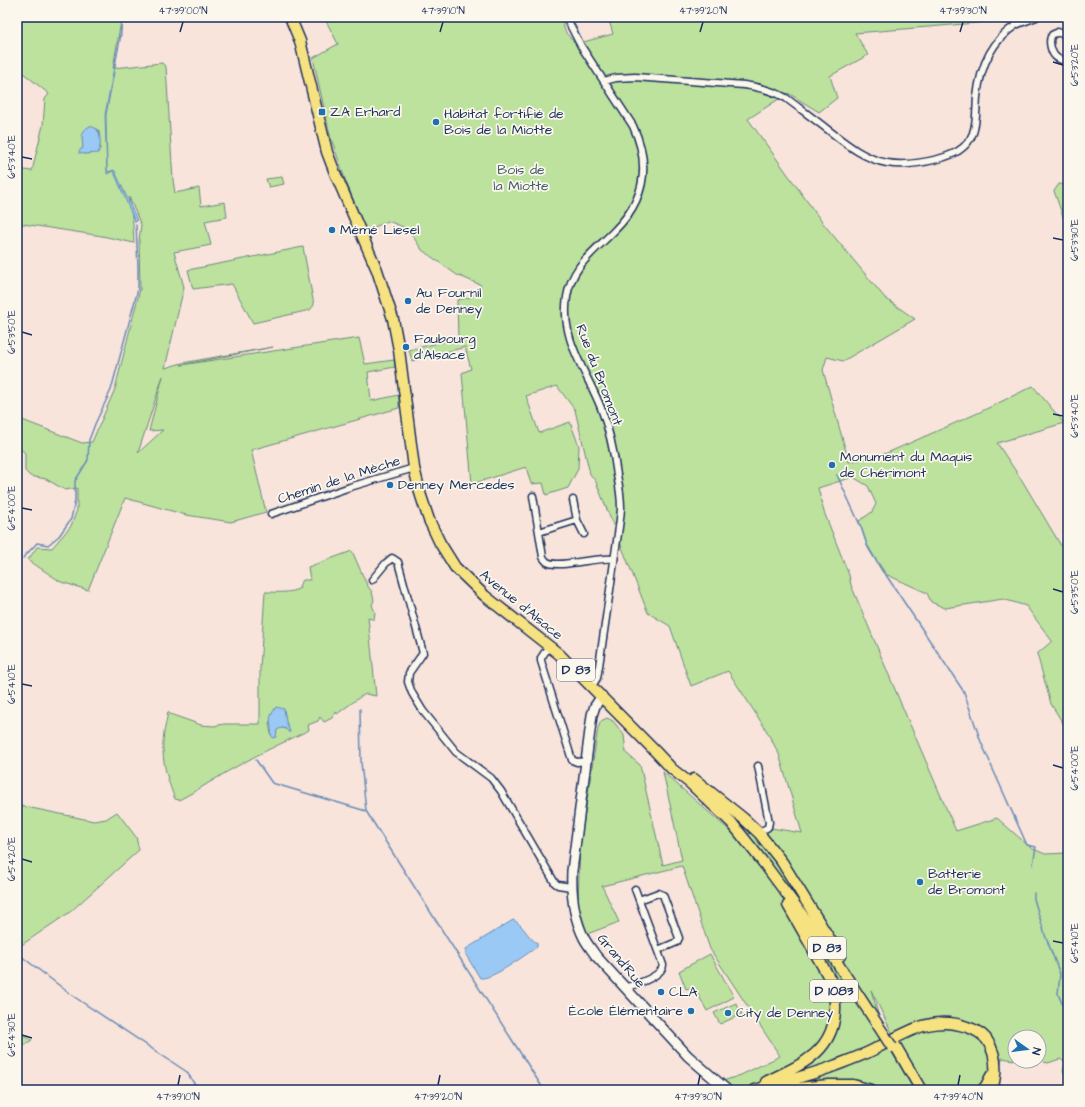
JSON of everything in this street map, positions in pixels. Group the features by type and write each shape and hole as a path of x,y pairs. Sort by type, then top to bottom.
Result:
{"main road":[{"name":"Avenue d'Alsace","path":"290,17 300,41 327,152 334,173 381,281 393,319 399,350 414,468 429,520 440,543 455,567 485,596 549,646 592,686 672,769 691,784 731,822 766,866"},
{"name":"Avenue d'Alsace","path":"656,751 743,818 759,833"},
{"name":"D 83","path":"759,833 782,862 885,1032 916,1090"},
{"name":"D 83","path":"766,866 832,955 885,1032"},
{"name":"D 1083","path":"751,1090 807,1060 823,1046 832,1029 836,1013 835,996 831,981 766,866"},
{"path":"755,1090 838,1064 872,1051 918,1027 944,1023 959,1024 973,1029 985,1037 991,1046 995,1059 994,1082 992,1090"},
{"name":"D 83","path":"893,1046 908,1066 921,1090"},
{"path":"908,1066 928,1090"},
{"path":"982,1090 986,1086 995,1068"},
{"path":"776,1090 829,1085 853,1086 871,1090"}],"street":[{"name":"Rue du Bromont","path":"566,17 581,46 633,126 642,150 644,173 639,196 630,213 578,268 567,296 565,315 572,347 601,408 608,431 618,476 621,507 599,666 597,678 592,686"},
{"path":"604,81 616,78 635,77 744,85 761,88 775,92 786,98 845,143 864,155 886,163 910,163 945,157 955,153 965,146 973,133 975,126 977,116 978,85 985,62 1001,38 1016,25 1036,17"},
{"path":"1068,39 1058,32 1053,35 1050,40 1054,55 1057,58 1068,62"},
{"name":"Chemin de la Mèche","path":"271,514 350,487 414,468"},
{"path":"532,496 540,532 543,557 548,562 557,564 605,558 614,559"},
{"path":"573,500 576,520 584,534"},
{"path":"540,532 576,520"},
{"path":"372,580 392,558 398,562 422,653 409,673 408,682 412,693 423,711 456,752 491,778 555,883 558,885 571,887"},
{"path":"549,646 541,658 541,661 572,760 577,762 586,761"},
{"name":"Grand'Rue","path":"602,696 595,706 586,761 572,870 571,887 574,910 584,938 596,956 688,1056 728,1090"},
{"path":"758,766 769,822 768,827 759,833"},
{"path":"624,988 640,984 662,970 663,965 635,889"},
{"path":"639,900 658,893 663,895 679,938 677,942 658,950"}],"green space":[{"path":"17,17 121,17 113,68 162,63 166,67 175,193 199,188 201,206 225,202 227,217 205,221 211,245 174,252 184,287 165,368 182,363 273,347 181,365 359,338 365,364 394,360 395,367 368,372 371,401 399,395 399,408 251,450 266,512 231,522 186,515 125,498 88,590 61,582 28,560 37,547 52,548 71,526 77,510 77,488 65,490 46,479 30,476 25,471 25,453 17,446 17,418 82,443 92,442 115,389 140,289 139,240 141,225 129,197 134,243 102,236 17,223 17,169 32,171 43,125 45,99 49,94 17,68","holes":["95,128 99,131 100,149 85,154 79,151 83,148 82,132","163,376 149,431 163,430 138,453"]},
{"name":"Bois de la Miotte","path":"324,17 560,17 566,33 576,44 613,34 608,17 1029,17 1025,19 855,33 868,55 830,76 837,98 819,112 788,93 748,119 822,222 885,298 915,319 843,361 827,357 823,370 849,462 887,453 978,413 1033,386 1064,423 997,443 1023,482 1066,554 1068,554 1068,724 1064,725 1051,704 1037,654 1052,641 1026,606 1003,599 945,608 931,602 927,593 883,573 868,548 859,521 872,512 876,504 868,486 853,477 818,488 824,512 849,575 851,585 956,831 997,818 1031,848 1045,854 1068,853 1068,1080 1063,1071 1065,1062 1060,1059 1047,1063 1047,1029 1007,1029 1007,1059 1002,1058 995,1090 926,1090 920,1076 890,1029 871,990 888,1046 914,1090 737,1090 723,1081 741,1075 780,1056 710,949 682,866 602,886 619,922 587,934 578,903 580,846 598,728 601,721 607,718 613,721 624,735 626,753 640,765 663,865 682,860 663,772 737,837 771,828 802,833 779,754 765,728 728,671 691,686 670,626 648,613 596,482 590,474 575,410 557,386 526,396 539,433 570,422 579,446 578,469 568,488 546,495 543,483 531,484 526,467 472,484 462,373 471,369 465,347 412,361 409,350 458,338 457,300 472,297 481,285 457,275 422,250 408,229 388,221 370,229 365,229 345,179 330,135 313,58 338,44"},
{"path":"282,177 284,184 269,187 266,179"},
{"path":"1059,184 1068,185 1068,231 1054,191"},
{"path":"303,247 314,305 310,310 253,323 232,284 193,289 188,270"},
{"path":"352,551 367,585 372,592 374,600 372,605 375,612 374,619 368,617 376,696 366,694 360,697 337,714 336,712 332,718 324,722 320,717 318,721 308,725 309,730 267,750 179,800 175,799 167,775 163,756 164,731 168,712 201,725 214,726 224,724 260,724 260,668 265,592 287,592 300,588 299,586 303,580 310,580 308,567","holes":["285,714 285,721 290,732 281,728 277,729 276,733 271,735 269,722"]},
{"path":"17,805 94,821 106,819 117,812 136,837 139,850 70,912 17,948"},
{"path":"710,954 734,997 707,1011 694,987 686,989 679,971"},
{"name":"City de Denney","path":"736,1003 742,1014 720,1024 714,1013"},
{"path":"17,1032 32,1040 17,1049"}],"water":[{"path":"122,17 121,35 106,115 107,169 108,172 114,170 115,171 136,218 137,221 135,222 114,172 113,171 107,174 105,115"},
{"path":"90,126 96,129 99,133 99,151 98,153 79,153 79,151 83,148 83,133"},
{"path":"276,707 284,709 290,732 288,732 285,728 281,728 277,730 276,737 273,738 271,734 270,719"},
{"path":"513,920 520,924 530,937 537,943 537,947 500,971 485,978 480,978 466,955 466,949"}],"waterway":[{"path":"23,558 37,543 48,545 59,536 71,519 75,501 75,481 88,460 89,440 111,390 138,289 136,225"},
{"path":"837,475 861,527 867,545 874,557 964,692 981,742 990,762"},
{"path":"360,709 361,762 366,811 544,1090"},
{"path":"256,760 272,783 366,811"},
{"path":"991,765 1027,845 1036,847 1033,865"},
{"path":"1034,893 1034,899 1045,935 1060,974 1058,994 1068,1017"},
{"path":"17,953 73,996 187,1072 198,1090"}],"place":[{"name":"ZA Erhard","path":"322,112"},
{"name":"Habitat fortifié de Bois de la Miotte","path":"436,122"},
{"name":"Mémé Liesel","path":"332,230"},
{"name":"Au Fournil de Denney","path":"408,301"},
{"name":"Faubourg d'Alsace","path":"406,347"},
{"name":"Monument du Maquis de Chérimont","path":"832,465"},
{"name":"Denney Mercedes","path":"390,485"},
{"name":"Batterie de Bromont","path":"920,882"},
{"name":"CLA","path":"661,992"},
{"name":"École Élémentaire","path":"691,1011"},
{"name":"City de Denney","path":"728,1013"}]}
